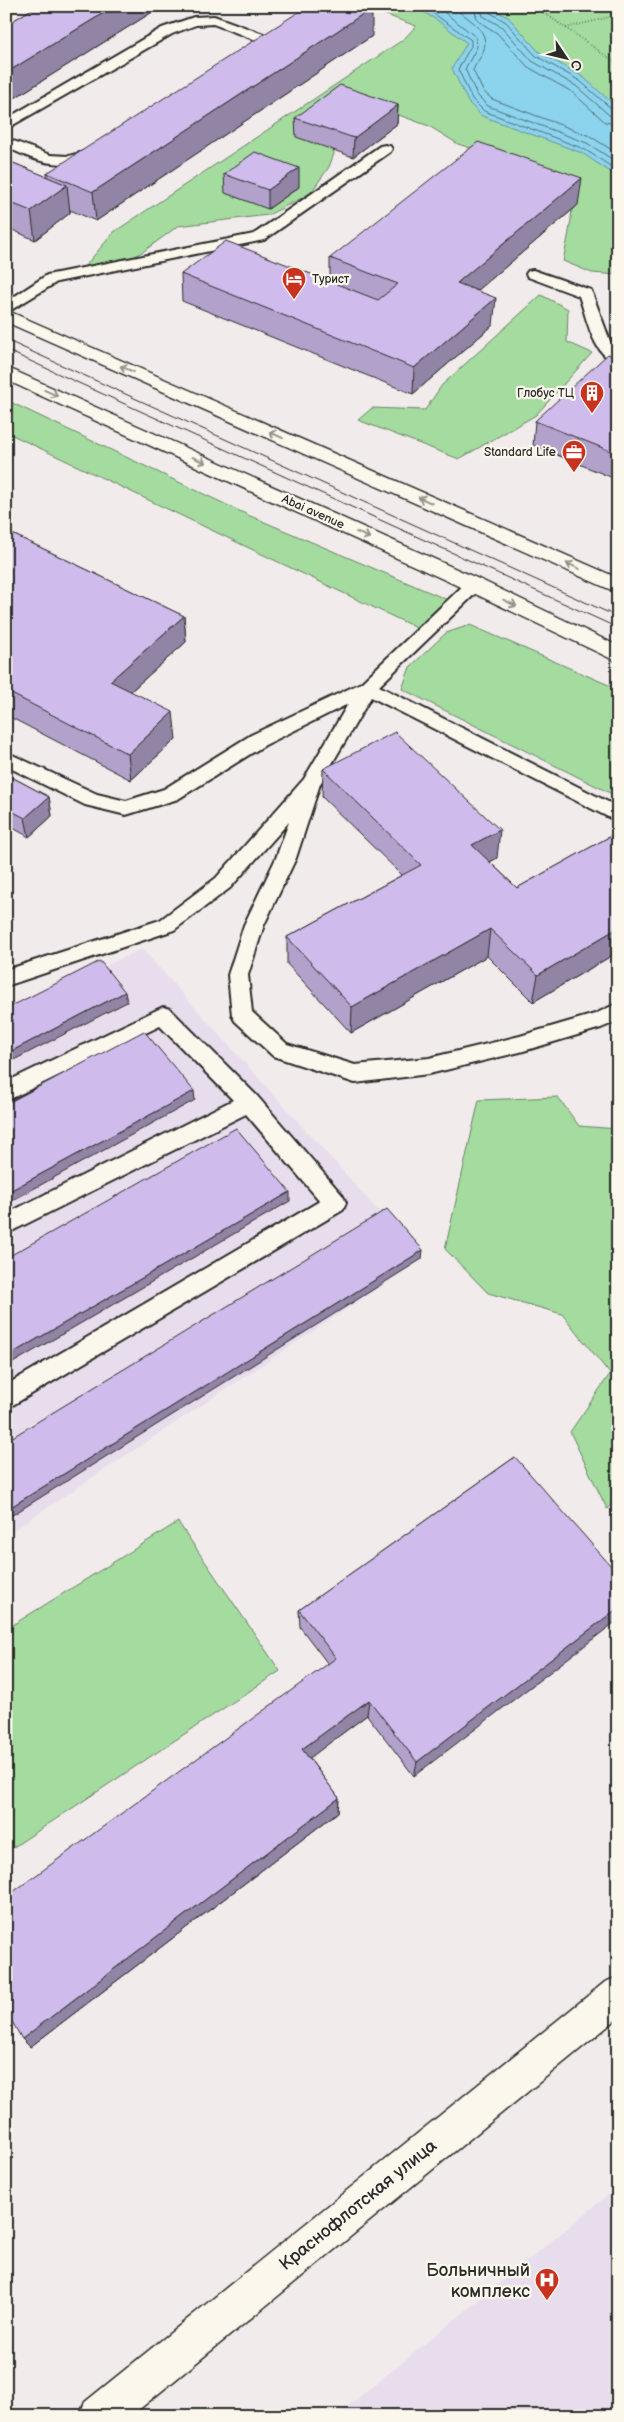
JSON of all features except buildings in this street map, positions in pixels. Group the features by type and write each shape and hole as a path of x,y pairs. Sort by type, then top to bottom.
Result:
{"main road":[{"path":"6,315 618,586"},
{"name":"Abai avenue","path":"6,373 474,585 618,655"},
{"name":"Краснофлотская улица","path":"99,2416 618,1995"}],"lane":[{"path":"6,125 167,31 194,21 214,20 276,39 256,52"},
{"path":"6,142 51,161 73,161 106,147"},
{"path":"6,309 52,278 259,237 385,149"},
{"path":"533,274 586,294 604,342 618,358"},
{"path":"474,585 367,687 311,784 286,858 254,925 238,975 242,1016 280,1050 356,1074 429,1066 529,1042 601,1020 618,1011"},
{"path":"6,758 92,800 126,808 171,794 258,740 367,687"},
{"path":"367,687 618,814"},
{"path":"6,978 167,924 223,883 311,784"},
{"path":"6,1092 163,1015 249,1102 335,1203 6,1398"},
{"path":"6,1225 249,1102"}],"path":[{"path":"534,6 618,64"},
{"path":"565,28 618,15"}],"shaded area":[{"path":"142,949 422,1259 6,1535 6,1012"},
{"name":"Больничный комплекс","path":"618,2187 618,2416 336,2416"}],"green space":[{"path":"362,6 613,6 618,8 618,275 592,273 563,261 572,211 571,180 458,144 429,126 382,109 332,138 334,154 329,167 310,194 268,215 178,226 144,251 107,272 85,266 114,232 404,39 416,26"},
{"path":"541,295 568,309 567,342 592,353 536,415 459,459 358,420 372,408 425,410 442,385"},
{"path":"6,400 248,515 455,603 425,632 6,432"},
{"path":"470,625 618,689 618,797 402,689 410,667 446,633"},
{"path":"558,1097 579,1126 618,1129 618,1497 607,1509 570,1432 610,1374 562,1314 488,1293 445,1249 479,1100"},
{"path":"178,1522 280,1671 6,1852 6,1629"}],"water":[{"path":"413,6 488,6 509,18 539,52 583,77 618,108 618,177 582,153 482,116 468,102 452,68 467,43 437,20"}],"tram line":[{"path":"6,340 618,617"},
{"path":"6,350 618,628"}],"place":[{"name":"Турист","path":"294,300"},
{"name":"Глобус ТЦ","path":"592,414"},
{"name":"Standard Life","path":"574,473"},
{"name":"Больничный комплекс","path":"547,2301"}]}
